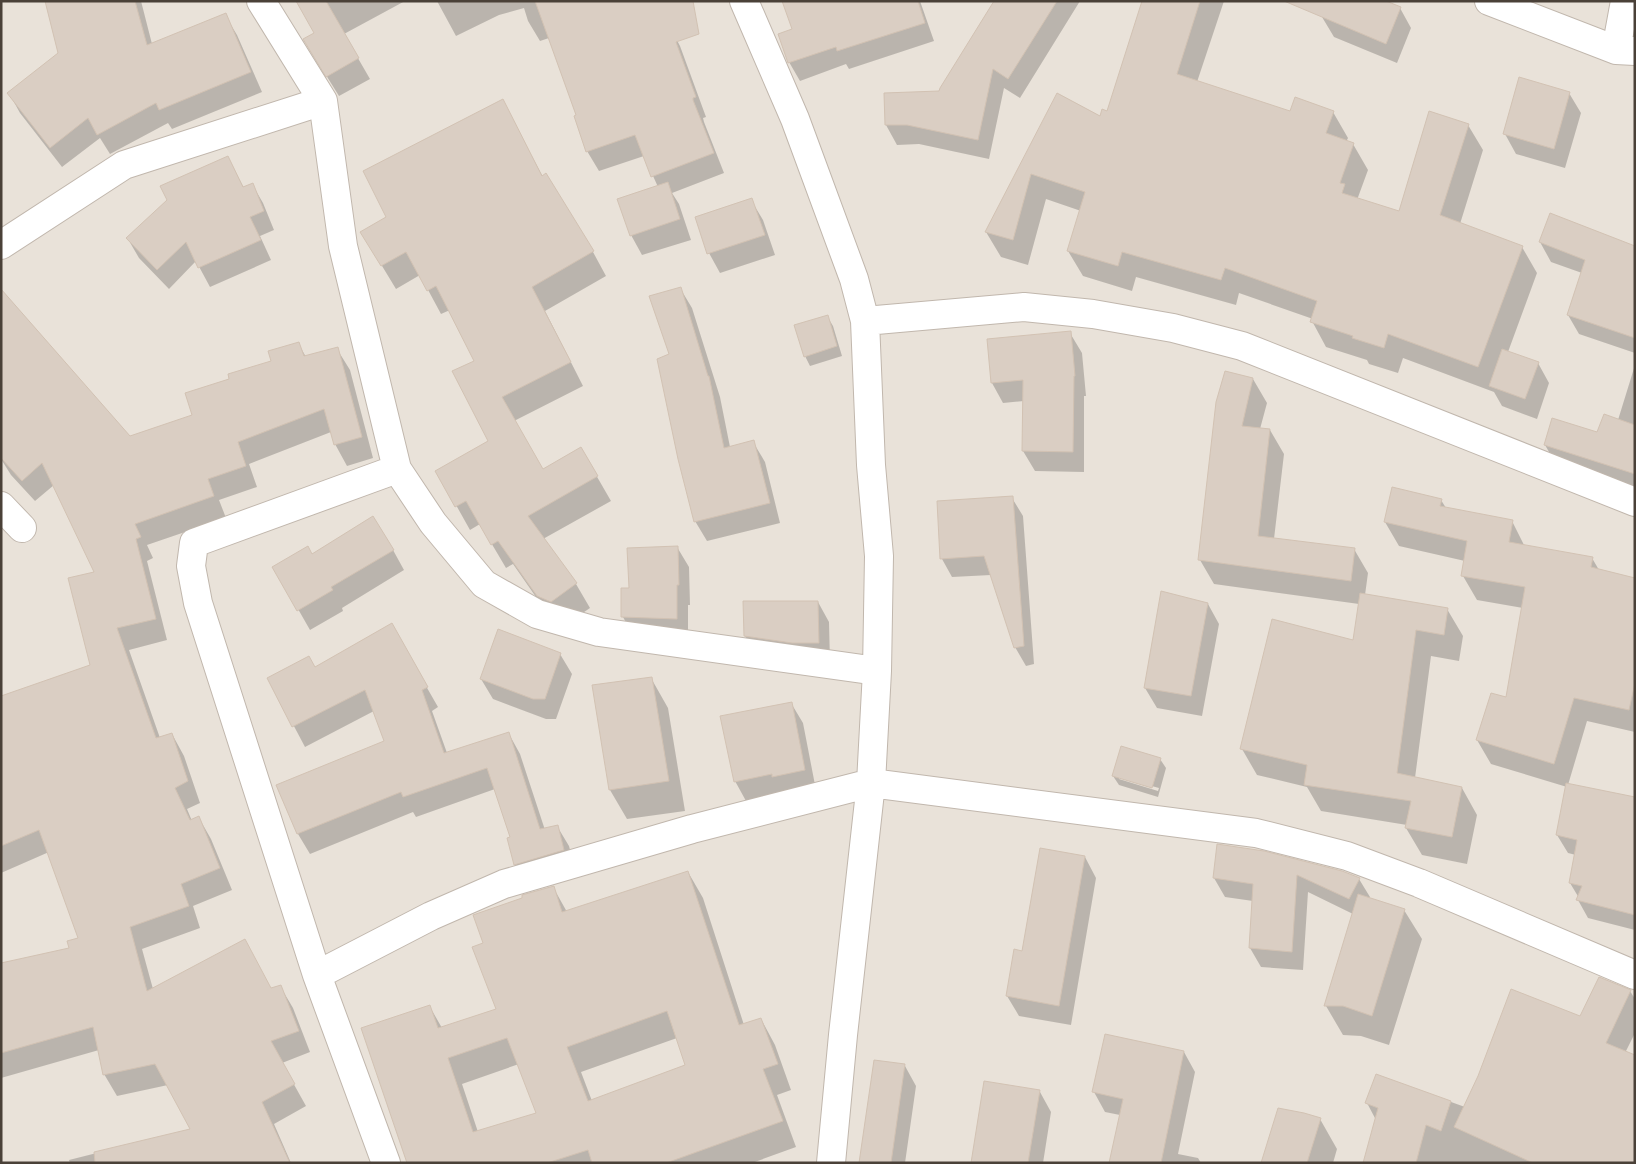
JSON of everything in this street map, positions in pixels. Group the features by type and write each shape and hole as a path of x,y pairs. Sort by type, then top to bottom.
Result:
{"street":[{"path":"261,1 324,101 343,246 397,469 433,523 484,584 537,614 598,632 877,671"},
{"path":"744,1 795,119 854,279 865,321 871,466 880,556 877,671 871,783 830,1163"},
{"path":"1489,1 1625,51 1625,1"},
{"path":"1,245 124,165 324,101"},
{"path":"865,321 1024,307 1092,314 1173,328 1242,346 1635,502"},
{"path":"386,1163 317,975 198,603 191,566 194,543 397,469"},
{"path":"1,506 22,528"},
{"path":"317,975 431,916 504,884 692,829 871,783 1256,833 1348,856 1420,884 1635,975"}],"shaded area":[{"path":"1,1 1635,1 1635,1163 1,1163"}],"building":[{"path":"45,1 135,1 147,45 226,13 251,72 159,110 156,103 97,135 88,118 50,148 7,93 58,53"},
{"path":"296,1 326,1 359,58 326,77 303,39 314,33"},
{"path":"535,1 693,1 699,34 676,42 696,97 693,100 714,153 651,177 635,135 586,152 574,116 576,115"},
{"path":"782,1 918,1 925,23 837,51 836,47 788,63 778,34 792,29"},
{"path":"994,1 1057,1 1008,79 993,69 978,140 907,125 885,125 884,93 939,91"},
{"path":"1142,1 1200,1 1177,74 1290,111 1295,97 1334,111 1326,133 1354,143 1340,183 1345,184 1342,193 1399,211 1429,111 1469,124 1440,215 1523,246 1478,367 1388,334 1384,348 1310,322 1317,301 1225,268 1221,280 1122,252 1118,266 1067,251 1085,192 1031,174 1013,240 985,232 1057,93 1100,116 1102,109 1107,111"},
{"path":"1284,1 1386,1 1401,7 1386,44"},
{"path":"1519,77 1570,92 1554,149 1503,134"},
{"path":"503,99 542,176 546,173 594,251 532,287 571,362 502,397 543,469 581,447 598,476 528,516 577,583 551,602 537,596 498,541 491,545 466,501 455,507 435,471 488,441 452,371 474,361 436,286 427,291 406,252 381,266 360,232 386,217 363,171"},
{"path":"228,156 243,187 253,183 264,211 250,217 261,240 198,268 186,242 157,270 126,238 167,200 160,186"},
{"path":"668,182 680,219 630,236 617,199"},
{"path":"752,198 765,235 707,254 695,217"},
{"path":"1550,213 1635,246 1635,338 1567,315 1585,260 1539,242"},
{"path":"681,287 709,376 724,448 754,440 770,503 694,522 678,459 657,359 669,354 649,296"},
{"path":"1,289 130,436 192,415 185,393 229,379 228,374 271,361 268,351 299,342 304,356 338,347 362,437 334,445 324,409 238,442 246,466 208,479 214,496 135,524 141,537 136,539 156,619 117,628 156,738 172,733 188,781 175,788 190,820 199,816 220,868 181,884 189,906 130,927 147,991 245,939 271,988 281,985 299,1031 271,1041 295,1084 262,1102 290,1163 95,1163 94,1152 190,1129 155,1064 103,1075 93,1027 1,1053 1,963 69,948 67,941 78,938 39,830 1,846 1,696 90,665 68,578 94,572 42,463 22,481 1,458"},
{"path":"828,315 837,346 804,357 794,325"},
{"path":"1071,331 1075,376 1073,452 1022,451 1023,380 991,383 987,339"},
{"path":"1502,349 1539,362 1525,399 1489,386"},
{"path":"1225,371 1253,378 1242,426 1270,429 1258,536 1355,548 1351,581 1198,560 1216,402"},
{"path":"1604,414 1635,425 1635,474 1544,445 1552,418 1597,432"},
{"path":"1392,487 1442,499 1440,506 1513,520 1509,542 1593,557 1591,567 1635,578 1635,683 1629,710 1574,698 1554,764 1476,740 1491,693 1506,697 1525,587 1461,576 1467,541 1384,522"},
{"path":"1013,496 1024,646 1014,648 984,556 940,559 937,501"},
{"path":"373,516 394,550 331,587 333,590 297,611 272,567 308,546 312,554"},
{"path":"678,546 679,585 677,585 677,619 621,617 621,588 629,588 627,548"},
{"path":"1161,591 1208,603 1191,696 1144,688"},
{"path":"1360,593 1448,608 1444,635 1416,630 1397,773 1462,787 1452,837 1405,828 1411,801 1304,785 1307,765 1240,749 1272,619 1353,640"},
{"path":"743,601 818,601 819,643 792,643 744,636"},
{"path":"392,623 428,687 422,690 444,753 509,732 540,829 558,825 564,850 514,865 507,838 510,837 487,768 403,797 401,792 297,834 276,785 384,741 365,690 292,727 267,678 309,656 315,667"},
{"path":"498,629 561,653 545,699 533,699 480,679"},
{"path":"652,677 669,781 609,790 592,685"},
{"path":"792,702 805,770 772,777 772,774 734,782 720,716"},
{"path":"1121,746 1161,758 1152,788 1112,776"},
{"path":"1566,783 1635,797 1635,915 1576,900 1582,886 1569,883 1577,840 1556,835"},
{"path":"1217,844 1264,851 1342,871 1360,878 1349,899 1297,875 1292,952 1249,948 1253,884 1213,878"},
{"path":"1040,848 1085,856 1059,1006 1006,996 1014,949 1022,951"},
{"path":"688,871 739,1025 761,1018 778,1064 763,1069 783,1121 666,1163 592,1163 588,1150 547,1163 407,1163 361,1028 430,1005 438,1028 496,1009 472,947 483,943 473,915 522,898 522,895 554,886 562,912","holes":["667,1011 685,1065 588,1101 567,1047","507,1038 536,1113 473,1132 448,1058"]},
{"path":"1358,894 1405,909 1372,1016 1343,1006 1324,1006"},
{"path":"1599,977 1631,990 1606,1043 1635,1055 1635,1163 1533,1163 1454,1127 1478,1076 1511,989 1580,1016"},
{"path":"1105,1034 1184,1051 1161,1163 1109,1163 1123,1099 1092,1092"},
{"path":"874,1060 905,1064 891,1163 859,1163"},
{"path":"1376,1074 1451,1101 1441,1131 1426,1125 1416,1163 1363,1163 1378,1108 1365,1103"},
{"path":"984,1081 1040,1090 1028,1163 971,1163"},
{"path":"1278,1108 1321,1118 1307,1163 1261,1163"}]}
